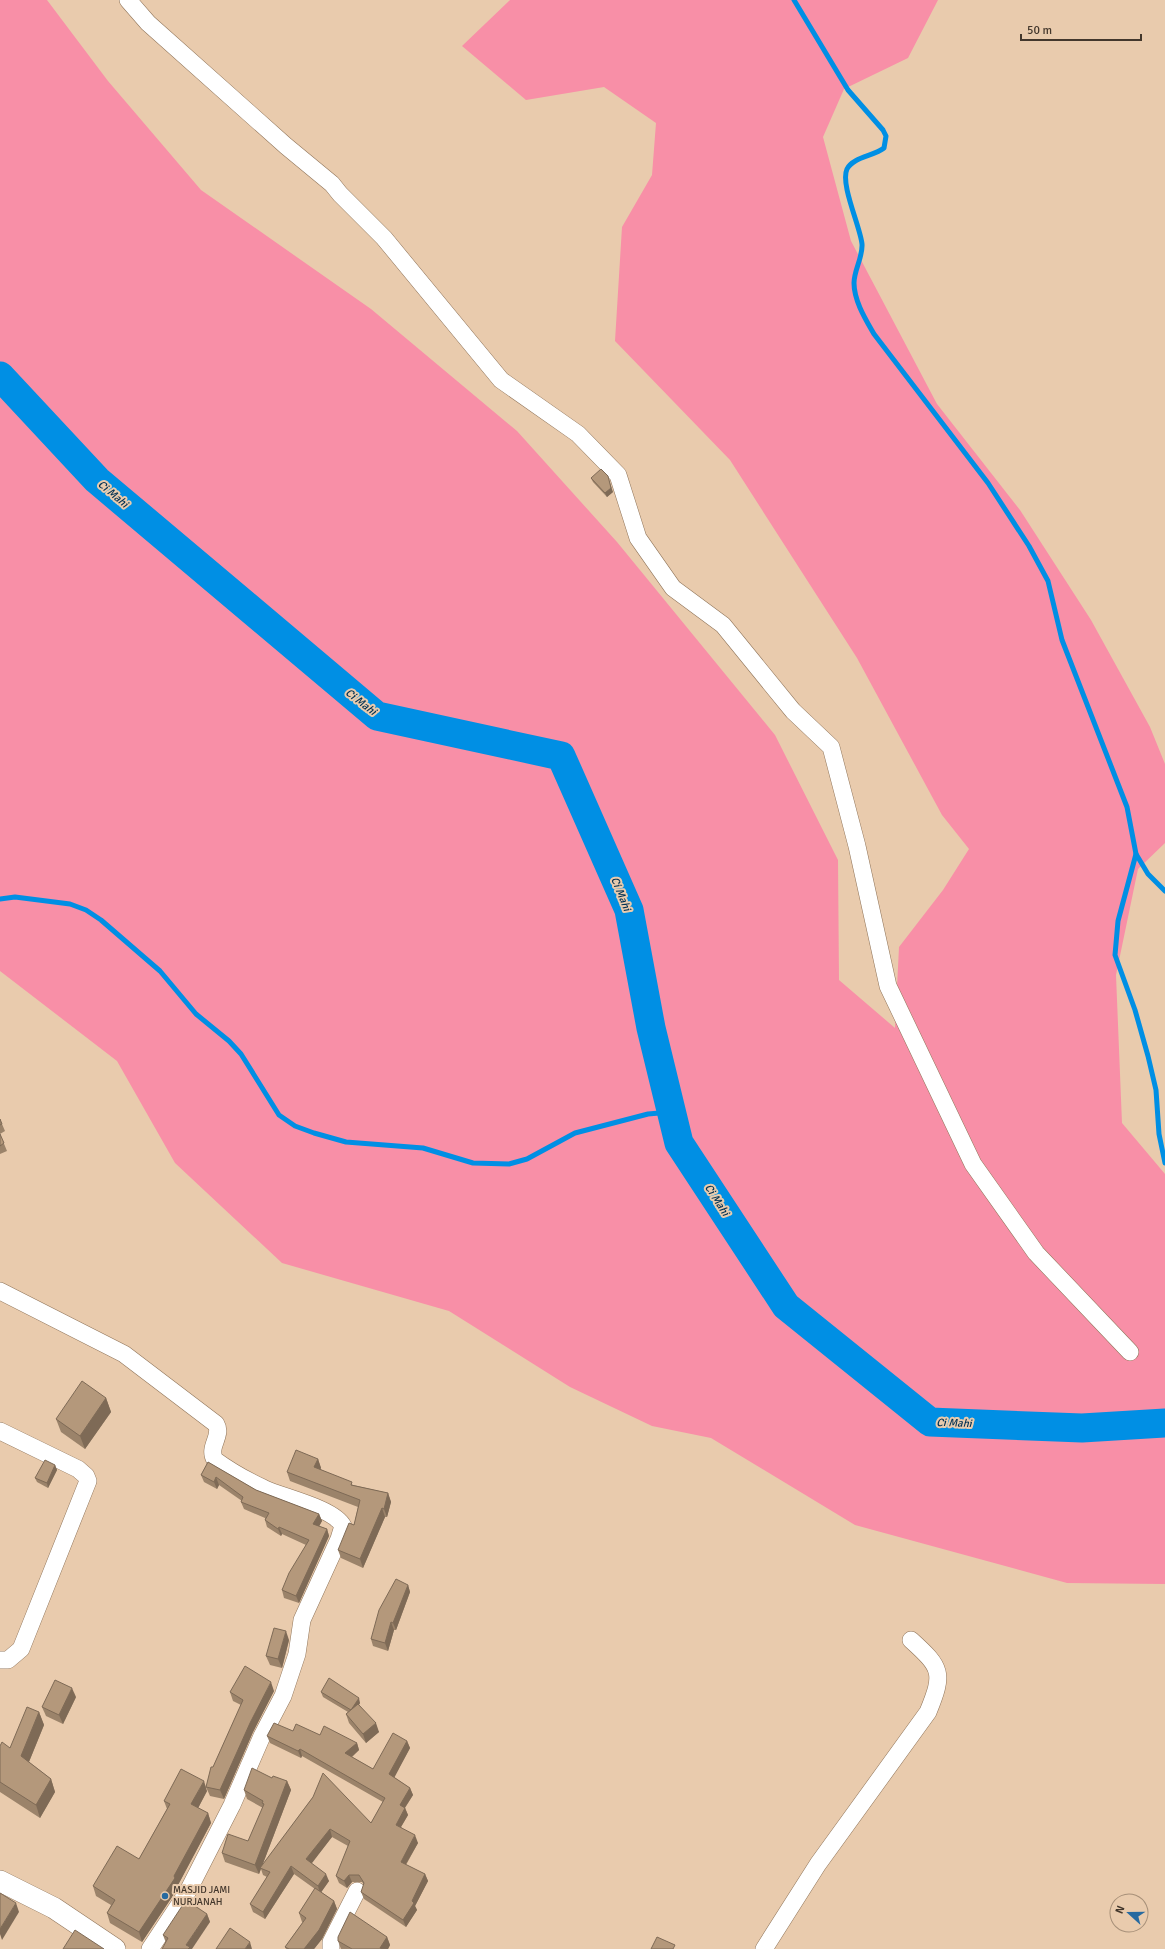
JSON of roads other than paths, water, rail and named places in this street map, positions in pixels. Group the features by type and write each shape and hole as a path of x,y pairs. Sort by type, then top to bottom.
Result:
{"street":[{"path":"128,0 148,22 286,146 332,184 384,238 501,380 578,434 618,475 638,538 673,588 723,625 793,711 832,747 888,986 973,1164 1036,1253 1130,1352"},
{"path":"0,1291 124,1354 216,1424 218,1431 212,1450 215,1460 264,1489 311,1506 340,1520 343,1526 339,1539 302,1620 298,1654 283,1696 262,1736 232,1805 187,1894 150,1949"},
{"path":"0,1431 78,1469 86,1476 88,1481 21,1649 8,1660 0,1660"},
{"path":"764,1949 822,1858 928,1712 936,1692 938,1673 933,1662 911,1640"},
{"path":"0,1881 54,1908 115,1949"},
{"path":"331,1949 331,1942 357,1891"}],"waterway":[{"path":"794,0 848,90 883,130 886,136 884,148 859,159 847,169 846,185 862,244 861,254 854,278 858,303 874,334 988,483 1029,546 1048,581 1062,640 1127,807 1136,854 1118,921 1115,955 1135,1010 1148,1056 1156,1090 1159,1134 1165,1163"},
{"name":"Ci Mahi","path":"0,376 97,480 377,716 561,756 629,910 651,1028 679,1143 786,1306 930,1422 1082,1428 1165,1423"},
{"path":"1136,854 1148,874 1165,891"},
{"path":"0,899 15,897 70,904 86,910 101,920 160,971 196,1014 229,1041 241,1054 279,1115 295,1126 314,1133 346,1142 423,1148 473,1163 509,1164 527,1159 575,1133 648,1114 671,1112"}],"place":[{"name":"MASJID JAMI NURJANAH","path":"165,1896"}]}
